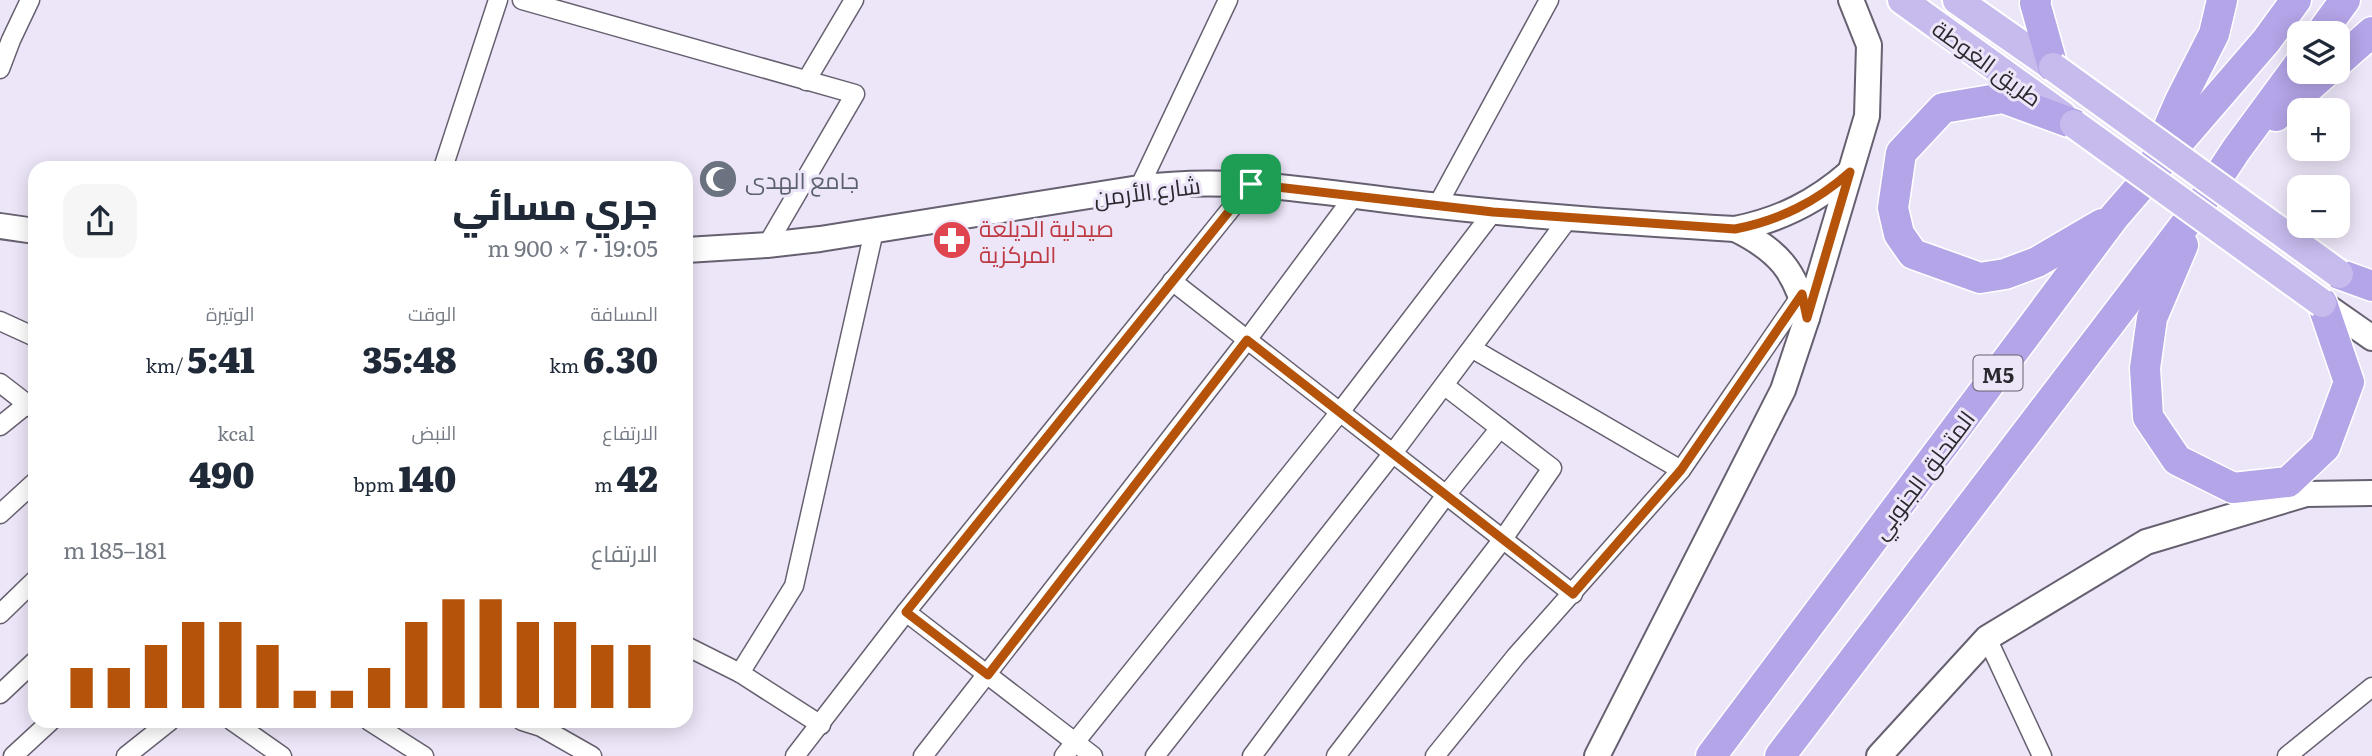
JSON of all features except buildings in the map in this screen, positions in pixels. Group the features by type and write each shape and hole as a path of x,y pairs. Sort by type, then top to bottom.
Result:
{"highway":[{"path":"2036,0 2053,67"},
{"path":"2148,177 2180,100 2214,34 2222,0"},
{"name":"المتحلق الجنوبي","path":"1711,756 2115,217 2266,41 2296,0"},
{"path":"2330,21 2345,0"},
{"path":"2350,51 2372,32"},
{"name":"M5","path":"1780,756 2200,205 2287,81"},
{"path":"2236,150 2312,84"},
{"path":"2074,124 2003,98 1943,108 1901,153 1893,208 1899,234 1913,254 1980,278 2006,274 2037,262 2115,217"},
{"path":"2200,205 2152,318 2145,368 2148,416 2176,460 2232,488 2288,482 2325,447 2349,382 2322,303"},
{"path":"2339,274 2372,286"},
{"path":"1695,756 1733,727"}],"main road":[{"path":"1597,756 1783,390 1804,306 1867,116 1869,45 1850,0"},
{"name":"طريق الغوطة","path":"1902,0 2074,124"},
{"path":"1957,0 2372,297"},
{"path":"2074,124 2372,338"},
{"name":"شارع الأرمن","path":"693,250 767,245 874,231 1139,188 1191,183 1251,184 1568,219 1735,229 1758,224 1798,209 1850,172"},
{"path":"0,226 28,230"},
{"name":"شارع الأرمن","path":"1735,229 1776,254 1791,273 1804,306"},
{"path":"1879,756 1987,638 2146,542 2306,494 2372,493"}],"street":[{"path":"0,69 5,37 30,0"},
{"path":"445,161 498,0"},
{"path":"522,0 855,94 767,245"},
{"path":"806,81 854,0"},
{"path":"1139,188 1228,0"},
{"path":"1437,206 1549,0"},
{"path":"795,756 906,612 1251,184"},
{"path":"923,756 1247,340 1354,196"},
{"path":"1069,749 1340,412 1493,212"},
{"path":"1156,756 1394,453 1568,219"},
{"path":"740,673 794,586 874,231"},
{"path":"1172,281 1573,594"},
{"path":"1435,756 1517,656 1681,470 1804,306"},
{"path":"0,321 28,334"},
{"path":"1473,349 1681,470"},
{"path":"0,383 28,406"},
{"path":"1336,756 1503,539 1552,468 1445,386"},
{"path":"0,426 28,409"},
{"path":"1252,756 1446,495 1500,428"},
{"path":"0,514 28,488"},
{"path":"0,614 28,587"},
{"path":"906,612 988,675 1069,749 1093,756"},
{"path":"1987,638 2042,756"},
{"path":"693,650 740,673 821,724"},
{"path":"0,694 28,668"},
{"path":"2287,756 2372,687"},
{"path":"13,756 43,728"},
{"path":"126,756 161,728"},
{"path":"242,728 282,756"},
{"path":"380,728 424,756"},
{"path":"543,728 591,756"}],"place":[{"name":"جامع الهدى","path":"718,179"},
{"name":"صيدلية الديلعة المركزية","path":"952,240"}],"route":[{"path":"1850,172 1807,318 1802,294 1681,470 1642,518 1573,594 1247,340 988,675 906,612 1251,184 1568,219 1735,229 1779,218 1798,209 1834,186 1850,172"}]}
